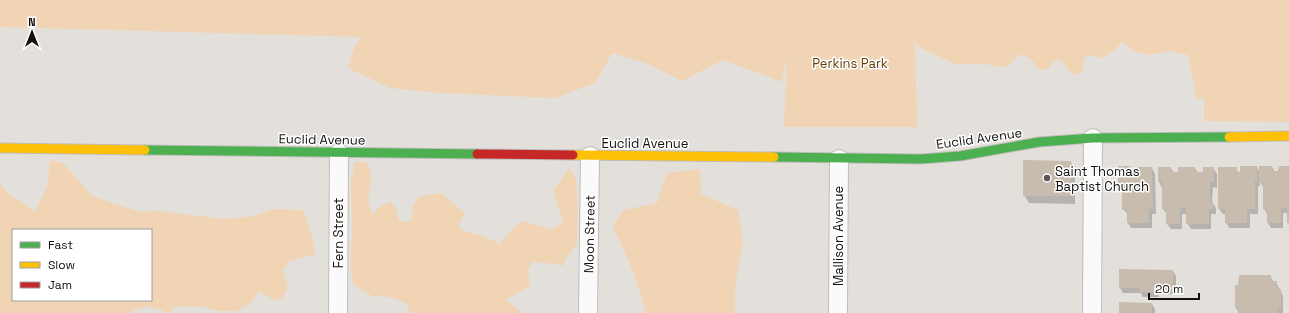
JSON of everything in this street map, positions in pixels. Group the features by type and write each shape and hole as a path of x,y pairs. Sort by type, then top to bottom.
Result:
{"street":[{"name":"Euclid Avenue","path":"0,148 921,159 960,156 1039,142 1093,138 1289,136"},
{"path":"1092,313 1093,138"},
{"name":"Fern Street","path":"338,313 339,153"},
{"name":"Moon Street","path":"588,313 590,156"},
{"name":"Mallison Avenue","path":"838,313 839,159"}],"green space":[{"name":"Perkins Park","path":"0,0 1289,0 1289,122 1204,121 1204,97 1197,100 1188,55 1170,51 1149,55 1134,51 1122,42 1114,51 1102,58 1090,55 1084,58 1083,69 1078,75 1069,71 1061,60 1055,60 1048,69 1039,70 1031,59 1020,54 1009,65 1002,67 984,64 955,64 921,48 916,44 915,40 917,127 784,127 787,55 782,82 723,60 682,81 648,64 612,53 595,83 555,98 440,93 390,88 348,68 354,48 361,37 0,27"},
{"path":"50,160 63,163 92,196 140,212 159,211 224,219 254,216 274,209 303,210 312,234 315,254 289,261 283,271 288,287 282,299 274,300 259,291 252,302 237,311 216,311 203,307 177,306 169,313 151,307 134,309 133,313 0,313 0,184 9,194 35,211 47,187"},
{"path":"355,162 367,162 371,175 369,200 372,215 377,209 390,201 396,209 398,218 402,222 411,221 413,205 420,196 441,193 465,213 458,226 464,231 483,236 500,244 509,232 522,221 551,229 563,223 554,190 569,168 576,178 578,212 577,243 563,266 532,262 528,270 530,286 506,300 520,311 520,313 410,313 407,304 391,297 372,296 353,284 350,261 352,236 351,181"},
{"path":"700,169 701,194 738,210 743,241 735,287 735,313 646,313 632,269 613,227 623,210 657,203 667,173"}],"building":[{"name":"Saint Thomas Baptist Church","path":"1023,160 1071,161 1071,196 1023,196"},
{"path":"1118,166 1130,166 1130,172 1138,172 1138,167 1152,167 1153,209 1149,209 1149,223 1127,223 1127,209 1122,210 1122,182 1118,182"},
{"path":"1240,166 1257,166 1257,181 1255,181 1255,209 1247,209 1247,223 1225,223 1225,209 1218,209 1218,167 1237,167 1237,172 1240,172"},
{"path":"1259,166 1272,166 1272,171 1278,171 1279,166 1289,166 1289,223 1287,223 1287,208 1281,208 1281,223 1267,223 1267,209 1263,209 1263,182 1259,182"},
{"path":"1158,167 1171,167 1171,172 1178,172 1178,167 1195,167 1195,172 1203,172 1203,167 1214,167 1214,182 1210,182 1210,201 1213,201 1213,209 1209,209 1209,224 1186,224 1186,208 1180,208 1180,224 1166,224 1166,209 1162,209 1162,182 1158,182"},
{"path":"1119,269 1173,270 1173,289 1156,289 1156,292 1139,292 1139,288 1119,288"},
{"path":"1239,275 1271,275 1271,281 1277,281 1277,289 1281,289 1281,309 1277,309 1277,313 1238,313 1238,308 1235,308 1235,285 1238,285"},
{"path":"1119,302 1152,303 1152,313 1119,313"}],"traffic: fast":[{"path":"774,157 921,159 960,156 1039,142 1093,138 1229,137"},
{"path":"145,150 477,154"}],"traffic: slow":[{"path":"1229,137 1289,136"},
{"path":"0,148 145,150"},
{"path":"573,155 774,157"}],"traffic: jam":[{"path":"477,154 573,155"}],"place":[{"name":"Saint Thomas Baptist Church","path":"1047,178"}]}
